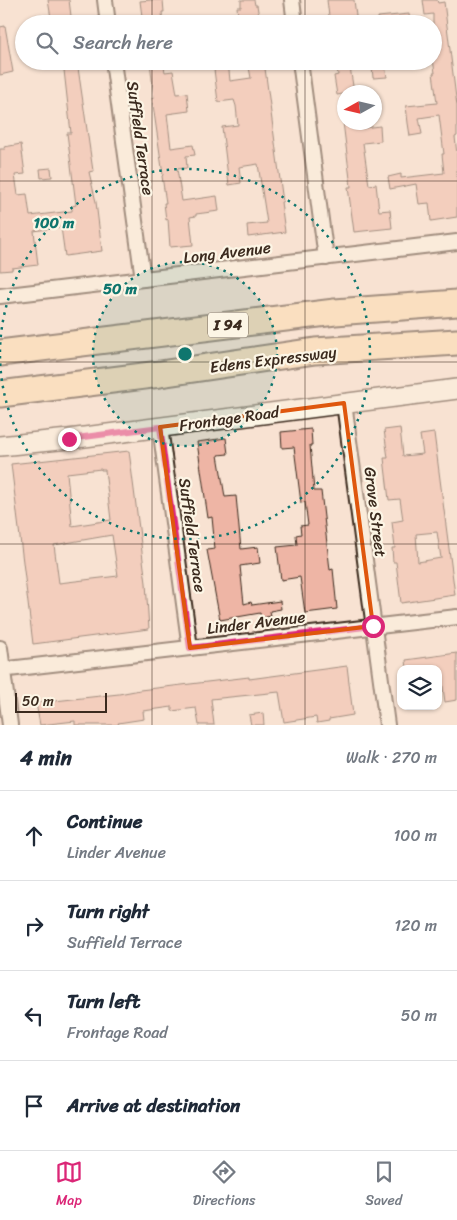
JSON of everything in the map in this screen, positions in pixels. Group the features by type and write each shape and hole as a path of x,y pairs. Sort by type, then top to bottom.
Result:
{"highway":[{"name":"I 94","path":"0,353 335,312 457,303"},
{"name":"Edens Expressway","path":"0,394 160,374 315,351 457,342"}],"street":[{"path":"105,0 107,15"},
{"path":"292,0 294,15"},
{"name":"Suffield Terrace","path":"114,70 143,279"},
{"path":"301,70 326,258"},
{"name":"Long Avenue","path":"0,296 457,242"},
{"name":"Frontage Road","path":"0,446 457,389"},
{"name":"Grove Street","path":"344,403 386,725"},
{"name":"Suffield Terrace","path":"160,427 190,648"},
{"name":"Linder Avenue","path":"2,670 457,617"},
{"path":"0,648 10,725"}],"highlighted area":[{"path":"344,403 373,626 190,648 160,427"}],"building":[{"path":"48,0 69,0 71,15 50,15"},
{"path":"163,0 164,12 162,12 162,15 142,15 140,1"},
{"path":"241,0 254,0 259,15 238,15 237,7 241,7"},
{"path":"327,0 354,0 356,15 329,15"},
{"path":"423,0 437,0 438,3 444,2 457,106 457,136 455,137 457,154 457,217 431,221 429,203 419,204 416,184 390,189 388,177 401,174 401,178 444,173 442,154 444,154 439,115 419,118 422,134 410,136 408,123 406,106 437,103 433,73 435,73 435,70 442,70 442,15 425,15"},
{"path":"5,26 13,72 0,75 0,27"},
{"path":"64,70 78,70 93,171 89,172 96,202 102,251 65,256 61,227 34,231 38,265 0,271 0,149 21,144 25,174 15,175 18,195 27,194 30,216 72,211 72,206 76,205 67,133 71,133"},
{"path":"151,70 173,71 177,94 187,93 189,111 167,114 171,148 193,145 195,155 186,156 187,168 177,169 182,201 217,196 219,211 196,214 196,216 190,217 193,245 170,247 168,219 166,220 164,203 166,203 163,175 152,98 154,98"},
{"path":"214,70 229,70 230,81 251,78 250,70 265,70 283,202 281,202 285,232 248,237 247,225 267,223 258,164 239,167 241,183 229,185 222,127 238,125 236,106 234,100 218,102"},
{"path":"337,70 350,70 353,85 337,85 337,95 334,76 338,75"},
{"path":"372,70 386,70 387,77 373,78"},
{"path":"344,130 380,130 381,141 363,143 369,185 376,184 379,211 390,210 392,228 354,232 348,187 351,187"},
{"path":"51,168 52,177 41,178 40,169"},
{"path":"400,428 403,456 423,454 420,435 434,433 455,595 401,603 396,562 393,562 392,548 395,548 392,522 403,520 400,499 389,500 384,458 388,458 384,430","holes":["437,532 441,558 418,562 416,534"]},
{"path":"311,429 312,445 310,445 314,491 321,491 330,570 333,569 337,609 305,613 300,577 281,580 277,547 297,545 296,535 301,534 300,526 308,525 305,502 301,503 294,447 282,448 281,432"},
{"path":"226,438 228,454 218,455 225,497 236,496 241,549 258,547 260,563 240,566 244,604 251,602 252,605 280,601 281,609 270,611 271,616 261,618 260,613 220,620 207,550 215,549 212,517 208,518 197,442"},
{"path":"129,451 146,583 149,629 33,644 11,464","holes":["105,470 111,520 72,526 67,473","112,535 118,576 59,583 54,545"]},
{"path":"457,653 457,700 445,702 442,665 407,665 406,660"},
{"path":"347,666 353,715 317,723 316,717 284,722 279,692 211,699 214,725 199,725 196,708 172,711 172,707 143,711 144,719 118,723 119,725 75,725 75,721 40,725 36,703 249,677 249,679"},
{"path":"263,713 264,725 251,725 249,715"}],"route":[{"path":"69,439 160,427 190,648 373,626"}]}
